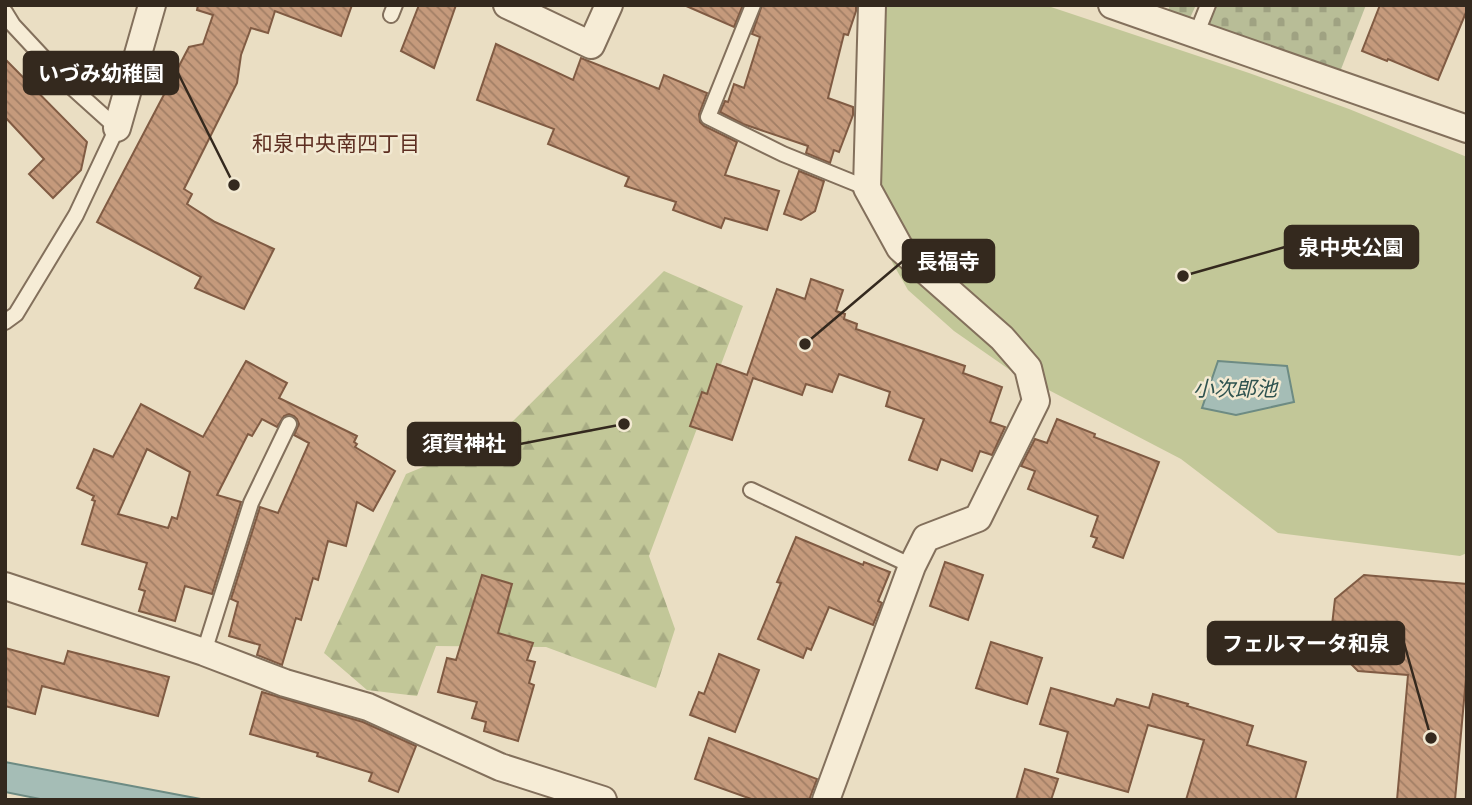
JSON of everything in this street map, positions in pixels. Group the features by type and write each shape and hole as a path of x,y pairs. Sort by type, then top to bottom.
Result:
{"street":[{"path":"117,128 152,5"},
{"path":"507,5 591,45 610,5"},
{"path":"827,800 912,566 926,538 978,517 1035,401 1028,368 1002,338 900,248 867,188 872,5"},
{"path":"1112,5 1467,129"},
{"path":"5,586 204,652 285,683 368,707 500,767 603,800"}],"lane":[{"path":"753,5 708,117 783,154 867,188"},
{"path":"1196,35 1208,5"},
{"path":"5,12 13,25 67,83 117,128 76,215 16,314 5,322"},
{"path":"204,652 251,503 289,424"},
{"path":"751,490 912,566"}],"green space":[{"path":"883,5 1045,5 1349,109 1467,157 1467,553 1460,556 1278,533 1181,459 1010,370 954,331 908,290 892,262 875,196"},
{"path":"1170,5 1196,5 1190,18 1168,10"},
{"path":"1217,5 1366,5 1338,77 1207,30"},
{"path":"664,271 743,306 649,556 675,629 656,688 546,647 436,646 417,696 367,690 324,653 406,474 498,436"}],"water":[{"name":"小次郎池","path":"1218,361 1287,366 1294,402 1236,415 1202,408"},
{"path":"5,762 206,800 45,800 5,792"}],"building":[{"path":"198,5 352,5 341,36 275,11 268,33 251,28 241,55 237,83 184,189 192,194 187,204 215,222 274,249 244,309 195,288 201,277 97,222 189,47 203,44 213,15 197,10"},
{"path":"419,5 456,5 434,68 401,51"},
{"path":"684,5 743,5 734,27"},
{"path":"762,5 856,5 848,35 844,34 828,98 853,107 853,115 839,152 834,150 830,163 806,153 808,146 743,124 720,112 725,101 728,102 734,84 744,88 760,37 752,34"},
{"path":"1380,5 1467,5 1438,80 1362,51"},
{"path":"496,44 573,80 581,58 659,89 664,75 707,93 699,114 700,122 737,142 725,175 779,191 767,230 725,218 721,228 673,210 676,202 625,186 629,177 548,144 554,129 477,100"},
{"path":"5,59 87,142 81,170 53,198 29,174 44,159 5,117"},
{"path":"799,171 824,181 815,211 801,220 784,214"},
{"path":"811,279 843,290 836,311 845,314 844,319 857,324 856,329 965,366 963,373 1002,387 990,422 1005,427 992,455 980,451 972,471 941,459 937,470 909,460 924,419 886,406 890,392 839,374 832,392 806,384 802,395 753,378 732,440 690,426 702,392 707,394 717,364 747,375 777,289 805,299"},
{"path":"246,361 287,383 279,398 357,436 355,447 395,471 373,511 357,502 346,546 328,541 318,580 313,578 301,620 296,618 282,665 257,655 260,645 229,636 238,602 231,599 260,507 278,513 309,443 294,435 299,424 294,416 284,416 277,427 262,419 252,436 248,434 217,495 241,502 212,594 185,586 175,621 139,611 145,591 139,589 147,563 82,544 95,501 92,500 94,496 77,488 94,449 113,457 141,404 203,437","holes":["147,449 190,472 177,519 172,517 168,528 118,514"]},
{"path":"1057,419 1095,434 1094,437 1159,462 1123,558 1093,547 1097,538 1091,536 1098,516 1028,489 1035,471 1021,466 1035,439 1047,443"},
{"path":"796,537 863,565 864,562 890,572 878,601 882,603 873,625 829,607 811,650 807,648 803,658 758,639"},
{"path":"945,562 983,575 968,620 930,606"},
{"path":"482,575 512,584 498,633 533,643 527,660 535,662 529,683 534,685 518,741 484,731 486,722 472,718 477,702 438,692 447,658 456,660"},
{"path":"1364,575 1467,584 1467,667 1455,800 1397,800 1408,675 1358,671 1330,643 1335,599"},
{"path":"991,642 1042,658 1027,704 976,688"},
{"path":"5,648 64,664 68,651 169,677 158,716 42,686 35,714 5,706"},
{"path":"719,654 759,670 735,732 690,715 699,692 704,694"},
{"path":"1051,688 1114,706 1117,699 1149,708 1153,694 1253,726 1247,745 1306,762 1295,800 1186,800 1204,740 1148,725 1128,792 1057,772 1068,732 1040,724"},
{"path":"262,692 363,722 416,746 398,792 369,781 372,773 317,756 318,753 250,734"},
{"path":"709,738 817,779 809,800 754,800 695,779"},
{"path":"1025,769 1058,779 1051,800 1016,800"}],"place":[{"name":"いづみ幼稚園","path":"234,185"},
{"name":"泉中央公園","path":"1183,276"},
{"name":"長福寺","path":"805,344"},
{"name":"須賀神社","path":"624,424"},
{"name":"フェルマータ和泉","path":"1431,738"}],"district":[{"name":"和泉中央南四丁目","path":"336,144"}]}
